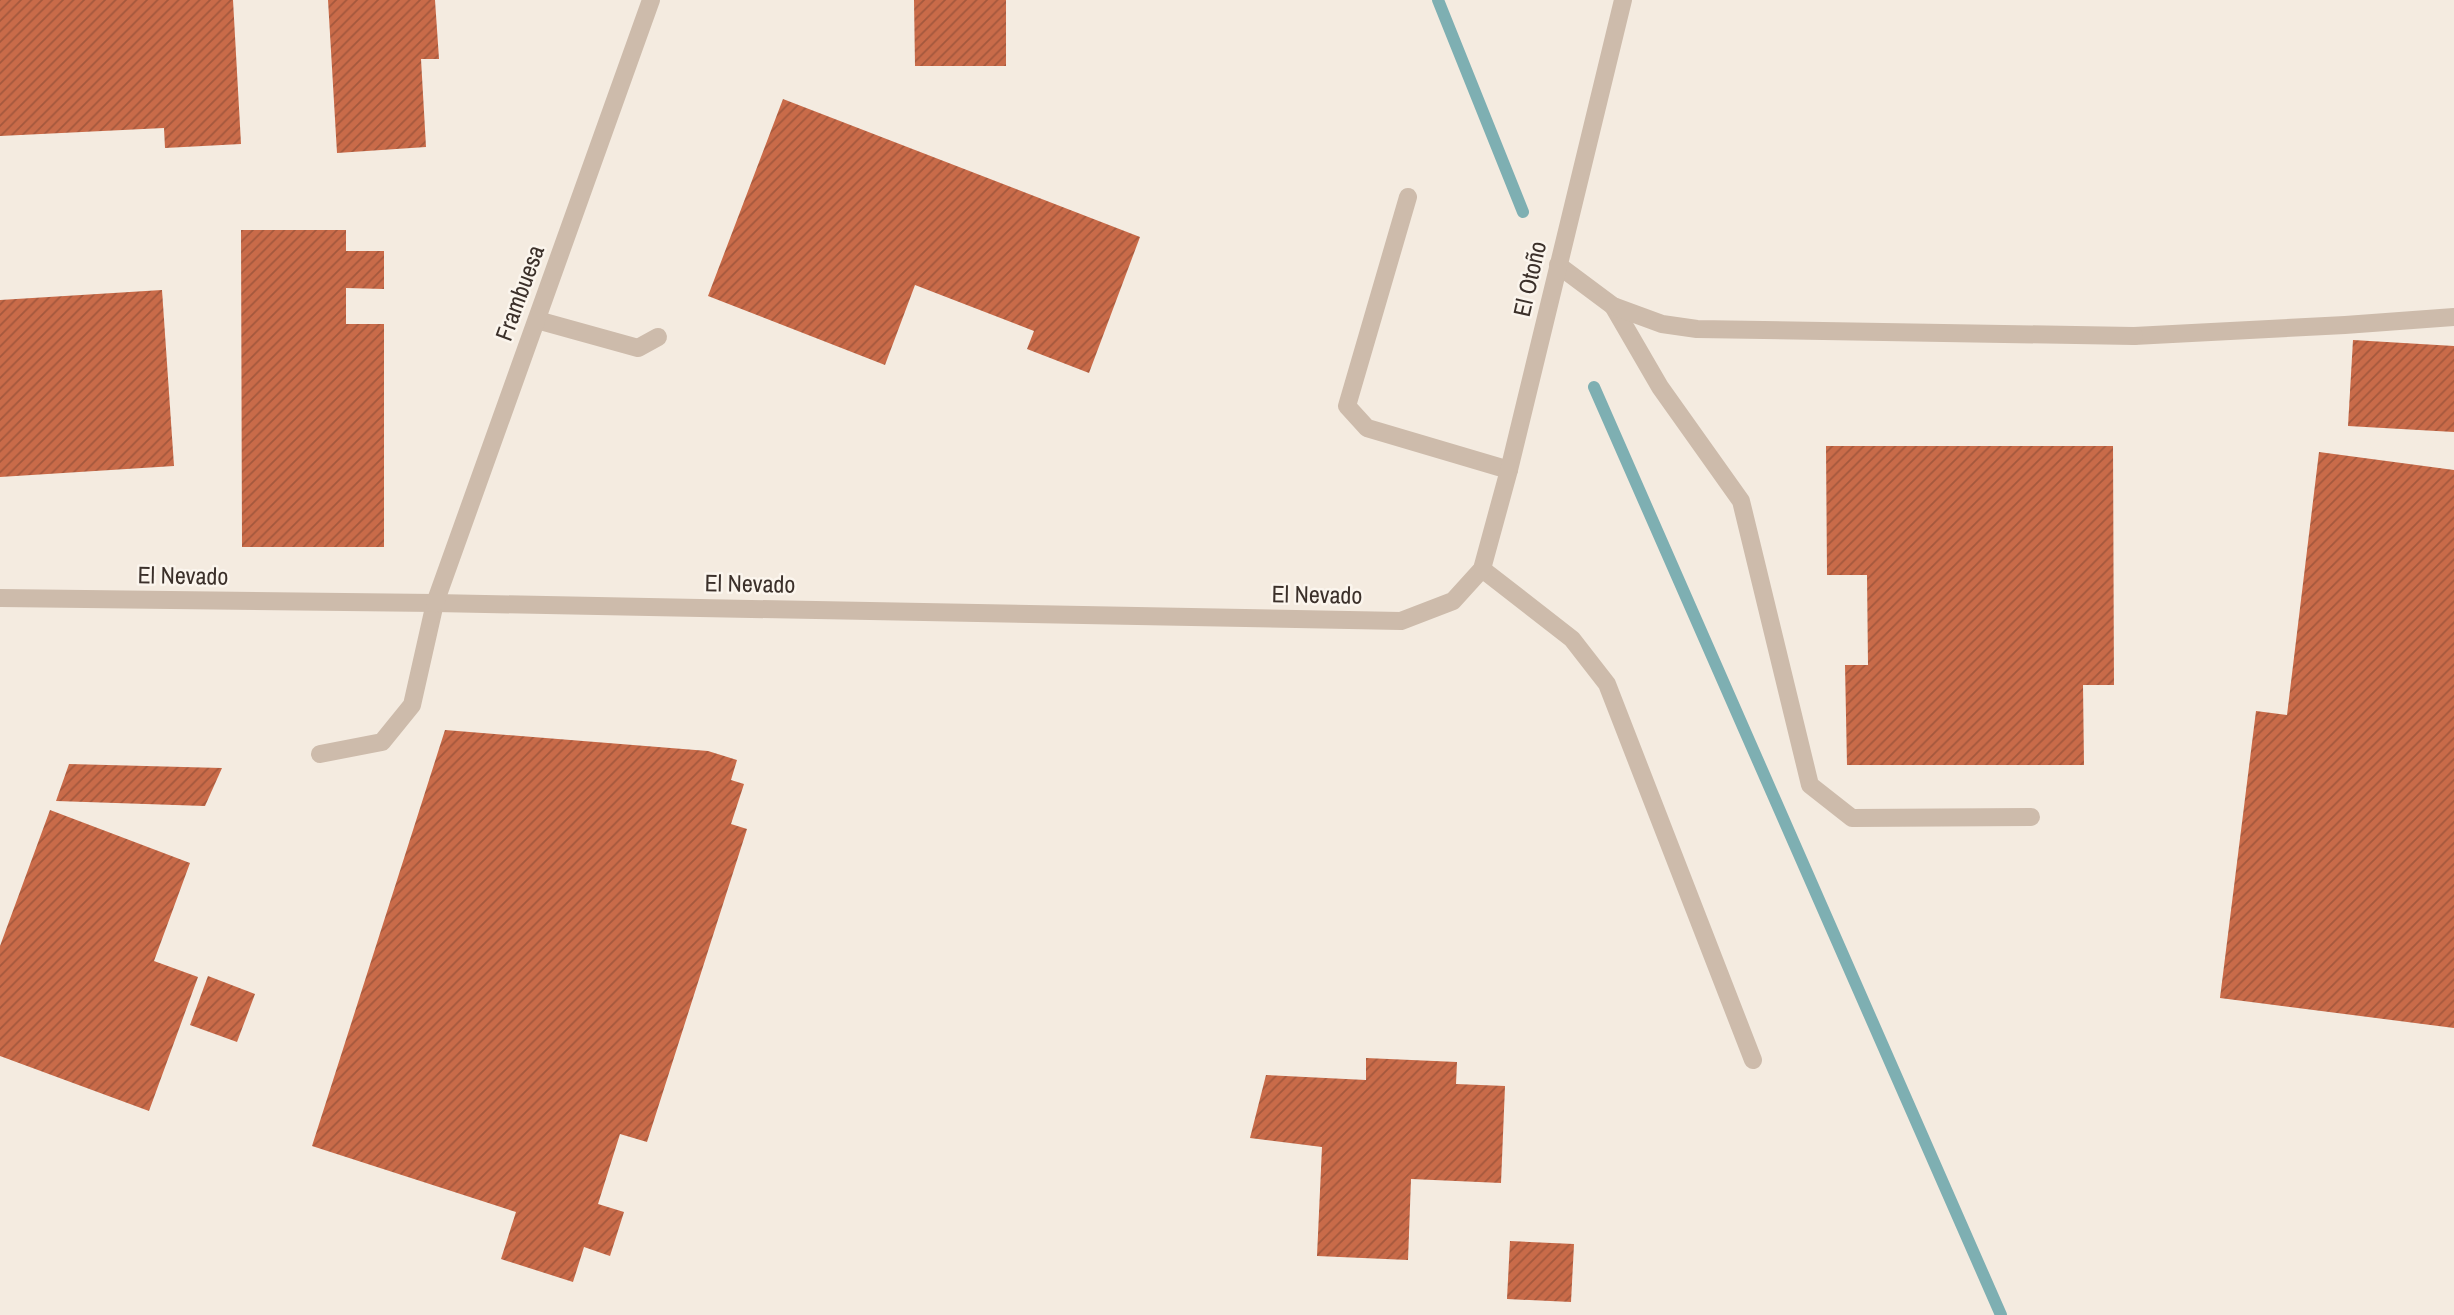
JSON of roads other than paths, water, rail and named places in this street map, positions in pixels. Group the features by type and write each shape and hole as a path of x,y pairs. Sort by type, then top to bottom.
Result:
{"street":[{"name":"Frambuesa","path":"320,754 382,742 412,705 435,603 651,0"},
{"name":"El Otoño","path":"1482,569 1509,470 1623,0"},
{"path":"1408,197 1347,406 1367,428 1509,470"},
{"path":"1558,264 1614,306 1662,324 1697,329 2134,336 2454,317"},
{"path":"1614,306 1660,387 1741,500 1810,785 1852,818 2031,817"},
{"path":"537,320 638,348 658,337"},
{"path":"1482,569 1572,639 1607,684 1753,1060"},
{"name":"El Nevado","path":"0,598 435,603 1401,621 1452,601 1482,569"}],"waterway":[{"path":"1438,0 1523,212"},
{"path":"1594,387 2001,1315"}]}
